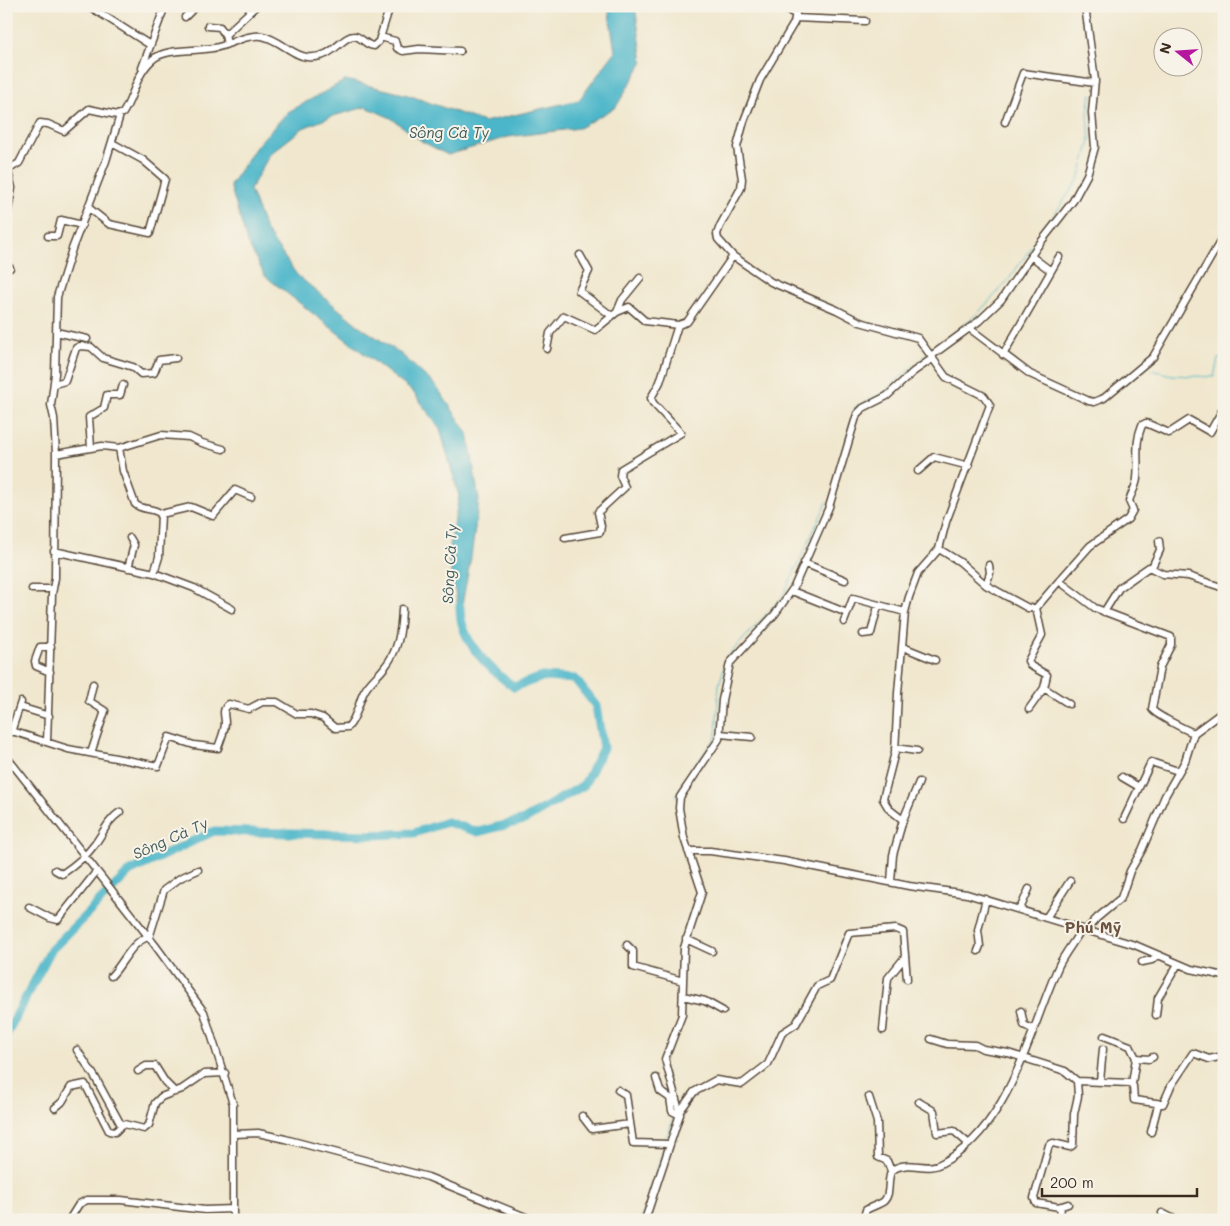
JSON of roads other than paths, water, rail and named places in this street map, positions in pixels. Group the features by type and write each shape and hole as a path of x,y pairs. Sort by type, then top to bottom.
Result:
{"street":[{"path":"89,6 150,46"},
{"path":"47,742 56,454 54,418 51,405 54,384 58,289 89,208 120,114 124,111 139,78 165,6"},
{"path":"185,17 196,6"},
{"path":"225,35 256,6"},
{"path":"139,78 147,65 157,55 226,44 260,36 281,43 300,55 308,57 327,55 351,37 357,37 372,47 380,37 390,6"},
{"path":"777,6 796,16 865,21"},
{"path":"797,6 796,16 778,52 760,80 737,144 742,188 717,234 721,243 733,256 770,282 837,310 856,321 918,338 948,379 984,396 990,402 990,409 946,522 939,548 915,577 905,612 895,748 884,799 889,809 903,820"},
{"path":"678,1113 666,1059 682,1015 683,996 680,980 683,952 702,892 688,851 680,818 680,797 718,742 722,700 728,667 792,591 829,507 857,414 860,410 887,396 913,372 970,328 1001,300 1031,256 1073,201 1087,175 1095,147 1091,82 1093,53 1085,6"},
{"path":"208,26 220,27 225,35 226,44"},
{"path":"380,37 395,41 397,48 403,51 419,49 460,51"},
{"path":"1005,122 1023,73 1091,82"},
{"path":"6,222 12,188 7,171 19,163 40,123 48,124 64,131 89,109 120,114"},
{"path":"89,208 109,224 150,233 165,179 143,160 112,143"},
{"path":"48,236 57,236 61,220 82,225"},
{"path":"970,328 1030,374 1089,401 1098,401 1129,380 1157,352 1224,235"},
{"path":"580,255 589,271 579,291 615,314"},
{"path":"547,349 550,333 562,317 596,330 615,314 631,308 643,321 678,325 692,318 733,256"},
{"path":"1031,256 1052,271"},
{"path":"1003,354 1059,257"},
{"path":"615,314 620,302 640,278"},
{"path":"565,538 600,532 601,526 598,512 624,487 620,476 621,469 681,433 653,403 651,398 660,382 678,325"},
{"path":"56,332 87,339"},
{"path":"54,384 66,382 76,348 80,346 91,347 103,358 133,367 141,374 154,374 159,360 176,358"},
{"path":"91,448 89,417 104,408 108,395 120,395 123,385"},
{"path":"939,548 960,562 986,585 1028,608 1036,608 1090,546 1133,514 1128,501 1137,478 1138,456 1136,444 1142,425 1150,424 1169,433 1189,420 1210,432 1224,407"},
{"path":"56,454 104,446 119,448 161,435 189,436 202,443 223,449"},
{"path":"119,448 123,471 134,504 138,507 157,511 161,514 191,507 213,516 234,490 251,497"},
{"path":"918,471 934,457 969,466"},
{"path":"154,573 160,552 161,514"},
{"path":"128,568 134,545 130,538"},
{"path":"1152,567 1160,550 1159,541"},
{"path":"54,551 154,573 194,588 232,609"},
{"path":"804,563 845,580"},
{"path":"986,585 990,573 989,565"},
{"path":"1104,612 1119,588 1144,569 1152,567 1163,574 1188,576 1224,588"},
{"path":"1059,581 1104,612 1171,637 1172,645 1160,667 1152,709 1155,714 1170,719 1182,729 1194,733"},
{"path":"32,589 53,589"},
{"path":"792,591 847,613"},
{"path":"844,622 853,598 905,612"},
{"path":"864,634 871,634 878,606"},
{"path":"1029,709 1044,688 1046,674 1031,666 1028,661 1042,635 1036,608"},
{"path":"49,716 20,704 9,732 158,766 169,737 194,745 216,749 225,724 223,714 225,707 229,704 249,709 262,702 277,702 297,714 311,714 323,718 335,728 348,727 359,709 364,691 373,678 387,664 397,646 401,633 402,609"},
{"path":"50,672 36,666 35,661 40,647 51,647"},
{"path":"903,647 935,660"},
{"path":"91,752 105,711 90,702 93,684"},
{"path":"1044,688 1069,704"},
{"path":"891,1170 909,1164 930,1166 940,1164 969,1144 988,1124 1025,1058 1032,1029 1061,960 1083,930 1121,898 1130,871 1185,759 1194,733 1224,711"},
{"path":"720,734 752,737"},
{"path":"895,748 917,751"},
{"path":"6,756 148,937 204,1012 232,1104 234,1134 233,1220"},
{"path":"1124,819 1151,762 1178,771"},
{"path":"1122,778 1139,787"},
{"path":"891,882 893,855 903,820 919,782"},
{"path":"55,870 62,874 84,856 94,845 103,828 120,812"},
{"path":"688,851 710,851 784,861 891,882 955,891 1135,945 1191,970 1224,976"},
{"path":"111,976 126,960 135,944 148,937 164,890 180,878 198,870"},
{"path":"29,907 58,920 97,874"},
{"path":"1046,918 1070,882"},
{"path":"1020,909 1029,889"},
{"path":"978,951 980,946 978,930 986,899"},
{"path":"645,1220 678,1113 694,1092 714,1081 742,1084 768,1064 782,1033 796,1024 817,986 830,980 849,933 902,931 904,935 907,979"},
{"path":"686,939 712,951"},
{"path":"627,945 633,951 633,967 680,980"},
{"path":"1142,962 1152,960 1157,955"},
{"path":"883,1030 888,978 906,957"},
{"path":"1156,1014 1158,998 1178,964"},
{"path":"683,996 705,1001 723,1011"},
{"path":"1021,1011 1024,1025 1032,1029"},
{"path":"1104,1036 1130,1046 1136,1058 1132,1084 1134,1100 1158,1105 1165,1103 1171,1086 1193,1053 1209,1059 1224,1056"},
{"path":"931,1038 947,1044 976,1045 983,1049 1025,1058 1067,1072 1077,1081 1132,1084"},
{"path":"1100,1081 1103,1049"},
{"path":"77,1050 95,1077 122,1125"},
{"path":"1136,1058 1149,1059 1153,1057"},
{"path":"138,1071 146,1066 155,1066 165,1082 175,1092"},
{"path":"122,1125 146,1129 157,1100 175,1092 204,1074 224,1073"},
{"path":"656,1078 660,1091 670,1098 678,1113"},
{"path":"1066,1220 1060,1218 1065,1205 1036,1203 1034,1198 1049,1145 1053,1143 1070,1147 1073,1145 1074,1114 1078,1096 1077,1081"},
{"path":"55,1108 62,1102 71,1087 85,1084 108,1131 115,1132 122,1125"},
{"path":"618,1090 626,1095 635,1144 669,1144"},
{"path":"863,1220 866,1210 887,1197 891,1170 887,1161 878,1157 877,1122 869,1097"},
{"path":"919,1102 934,1111 937,1133 954,1131 969,1144"},
{"path":"1151,1132 1158,1105"},
{"path":"582,1116 594,1130 630,1124"},
{"path":"234,1134 258,1133 420,1175 454,1186 533,1220"},
{"path":"69,1220 79,1204 87,1200 121,1200 205,1210 233,1209"},
{"path":"1162,1213 1176,1220"}],"water":[{"name":"Sông Cà Ty","path":"608,6 635,6 643,62 616,107 579,128 508,137 448,155 423,142 391,118 366,107 333,116 303,128 270,154 250,190 266,231 297,275 358,325 401,354 436,386 468,433 479,500 460,616 448,557 459,496 440,429 413,392 265,276 247,242 230,185 258,144 288,112 346,80 408,95 484,122 579,100 615,52"}],"waterway":[{"path":"1081,6 1086,33"},
{"path":"930,352 977,314 1007,282 1079,179 1090,141 1088,114 1091,94"},
{"path":"843,451 855,407 883,393 927,354"},
{"path":"1151,370 1172,375 1214,377 1218,359 1224,358"},
{"path":"677,798 677,793 687,776 716,737 719,685 727,657 783,596 827,502"},
{"name":"Sông Cà Ty","path":"6,1035 51,950 129,872 214,831 373,835 414,833 447,822 478,832 524,820 584,785 603,748 596,706 575,679 542,677 514,687 485,662 470,642 464,631 460,606"},
{"path":"680,963 680,947 698,889"},
{"path":"663,1057 669,1039"},
{"path":"665,1070 668,1083"},
{"path":"666,1140 674,1116"},
{"path":"641,1220 664,1147"}],"district":[{"name":"Phú Mỹ","path":"1093,926"}]}
